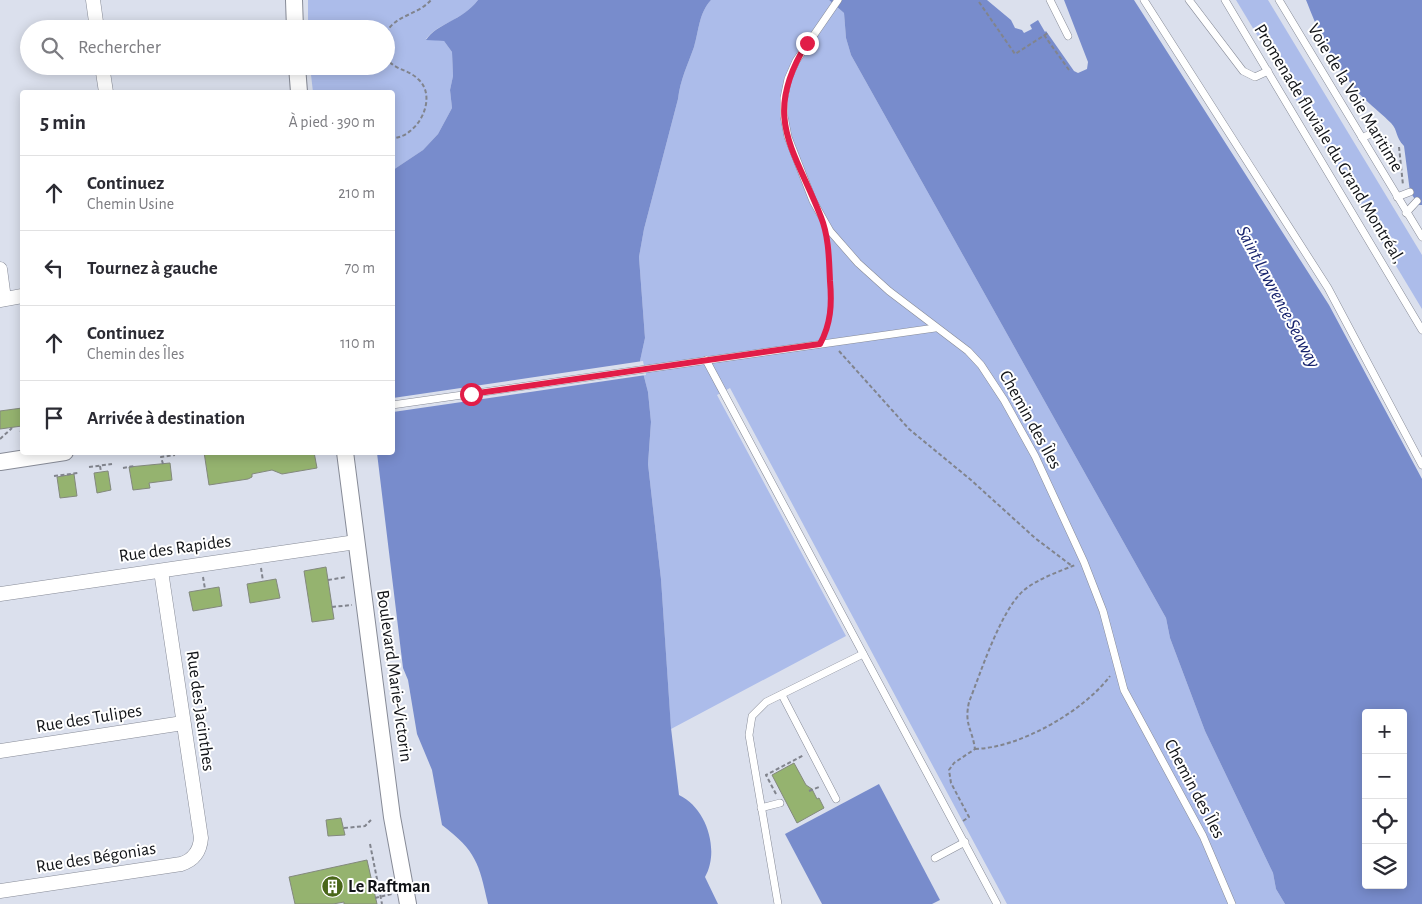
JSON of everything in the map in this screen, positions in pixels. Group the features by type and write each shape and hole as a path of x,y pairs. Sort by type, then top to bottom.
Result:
{"street":[{"path":"93,0 96,20"},
{"path":"294,0 294,20"},
{"path":"103,75 106,90"},
{"path":"298,75 299,90"},
{"path":"0,269 2,299 20,296"},
{"path":"0,462 46,455"},
{"name":"Boulevard Marie-Victorin","path":"345,455 402,899"},
{"name":"Rue des Rapides","path":"0,594 356,542"},
{"name":"Rue des Jacinthes","path":"161,570 201,838 195,856"},
{"name":"Rue des Tulipes","path":"0,751 183,723"},
{"name":"Rue des Bégonias","path":"0,891 174,865 187,862 195,856"}],"lane":[{"path":"1050,0 1068,36"},
{"path":"1144,0 1328,288 1422,465"},
{"path":"1189,0 1242,71 1255,77 1268,71"},
{"name":"Promenade fluviale du Grand Montréal,","path":"1225,0 1422,330"},
{"name":"Voie de la Voie Maritime","path":"1279,0 1422,237"},
{"name":"Chemin des Îles","path":"836,2 800,55 788,79 784,98 784,116 792,150 822,218 840,244 889,291 935,328 968,351 991,378 1035,456 1084,562 1104,612 1124,690 1204,836 1232,904"},
{"path":"1362,138 1374,132"},
{"path":"1397,197 1407,193"},
{"path":"1406,213 1417,201"},
{"path":"395,405 935,328"},
{"path":"706,360 998,904"},
{"path":"778,904 761,808 749,724 757,710 782,694 863,654"},
{"path":"782,694 836,799"},
{"path":"761,808 780,803"},
{"path":"936,858 965,842"}],"path":[{"path":"395,22 420,9 431,0"},
{"path":"979,2 1015,54 1048,33"},
{"path":"1044,35 1069,70"},
{"path":"395,66 419,79 426,96 424,111 417,124 405,135 395,139"},
{"path":"1399,147 1407,193"},
{"path":"820,344 828,326 831,312 827,242"},
{"path":"830,343 909,429 971,480 1035,538 1072,566"},
{"path":"0,439 12,428"},
{"path":"162,464 161,457 175,455"},
{"path":"89,467 112,464"},
{"path":"100,466 102,472"},
{"path":"123,468 134,466"},
{"path":"54,476 78,473"},
{"path":"975,749 966,723 969,702 1002,624 1014,601 1024,591 1046,577 1084,562"},
{"path":"328,580 352,576"},
{"path":"332,607 356,604"},
{"path":"956,825 969,817 951,783 949,770 954,763 975,749 990,749 1010,743 1054,722 1085,702 1102,687 1117,662"},
{"path":"780,803 766,775 802,756"},
{"path":"809,792 821,786"},
{"path":"344,828 365,826 371,820"},
{"path":"370,844 382,904"},
{"path":"375,898 381,896 402,899"}],"shaded area":[{"path":"308,0 478,0 465,13 437,29 426,39 444,41 452,52 453,76 450,90 452,108 438,134 423,150 395,169 395,90 313,90 311,75 395,75 395,20 308,20"},
{"path":"711,0 829,0 844,13 846,38 851,55 1166,618 1170,638 1205,731 1273,873 1276,889 1285,904 1007,904 730,388 717,395 846,636 671,729 661,579 648,464 651,422 648,392 640,361 645,338 639,257 644,229 680,85 694,47 704,10"},
{"path":"1236,0 1268,0 1422,255 1422,309"}],"water":[{"path":"478,0 711,0 704,10 694,47 680,85 644,229 639,257 645,338 640,361 648,392 651,422 648,464 661,579 671,728 679,795 689,801 697,810 708,831 711,855 705,877 718,904 488,904 482,878 474,859 462,843 442,825 432,770 417,734 408,680 403,668 377,455 395,455 395,169 423,150 438,134 452,108 450,90 453,76 452,52 444,41 426,40 431,34 472,7"},
{"name":"Saint Lawrence Seaway","path":"829,0 987,0 1011,20 1015,28 1022,30 1024,33 1032,29 1030,25 1038,20 1074,71 1078,73 1087,69 1088,62 1064,0 1134,0 1329,305 1422,479 1422,904 1285,904 1276,889 1273,873 1205,731 1170,638 1166,618 851,55 846,38 844,13"},
{"path":"1306,0 1422,0 1422,205 1419,205 1410,192 1404,146 1399,140 1395,128 1354,88 1334,61"},
{"path":"879,784 940,900 932,904 822,904 785,834"}],"pier":[{"path":"643,361 646,375 395,412 395,398"}],"building":[{"path":"20,408 20,426 0,429 0,411"},
{"path":"204,455 315,455 317,468 282,474 272,470 252,474 252,477 248,479 209,485"},
{"path":"170,463 172,480 149,483 150,488 133,490 129,467"},
{"path":"108,471 111,490 97,493 94,473"},
{"path":"74,474 77,496 60,498 57,477"},
{"path":"326,567 334,619 312,622 304,571"},
{"path":"276,579 280,598 250,603 247,584"},
{"path":"219,587 222,606 193,611 189,592"},
{"path":"794,763 806,785 812,789 824,808 797,823 772,775"},
{"path":"341,818 345,835 328,836 326,820"},
{"name":"Le Raftman","path":"367,860 377,904 344,904 344,902 333,904 295,904 289,877"}],"place":[{"name":"Le Raftman","path":"332,887"}],"route":[{"path":"471,394 820,344 828,326 831,312 827,242 822,218 794,156 784,116 784,98 788,79 807,43"}]}
